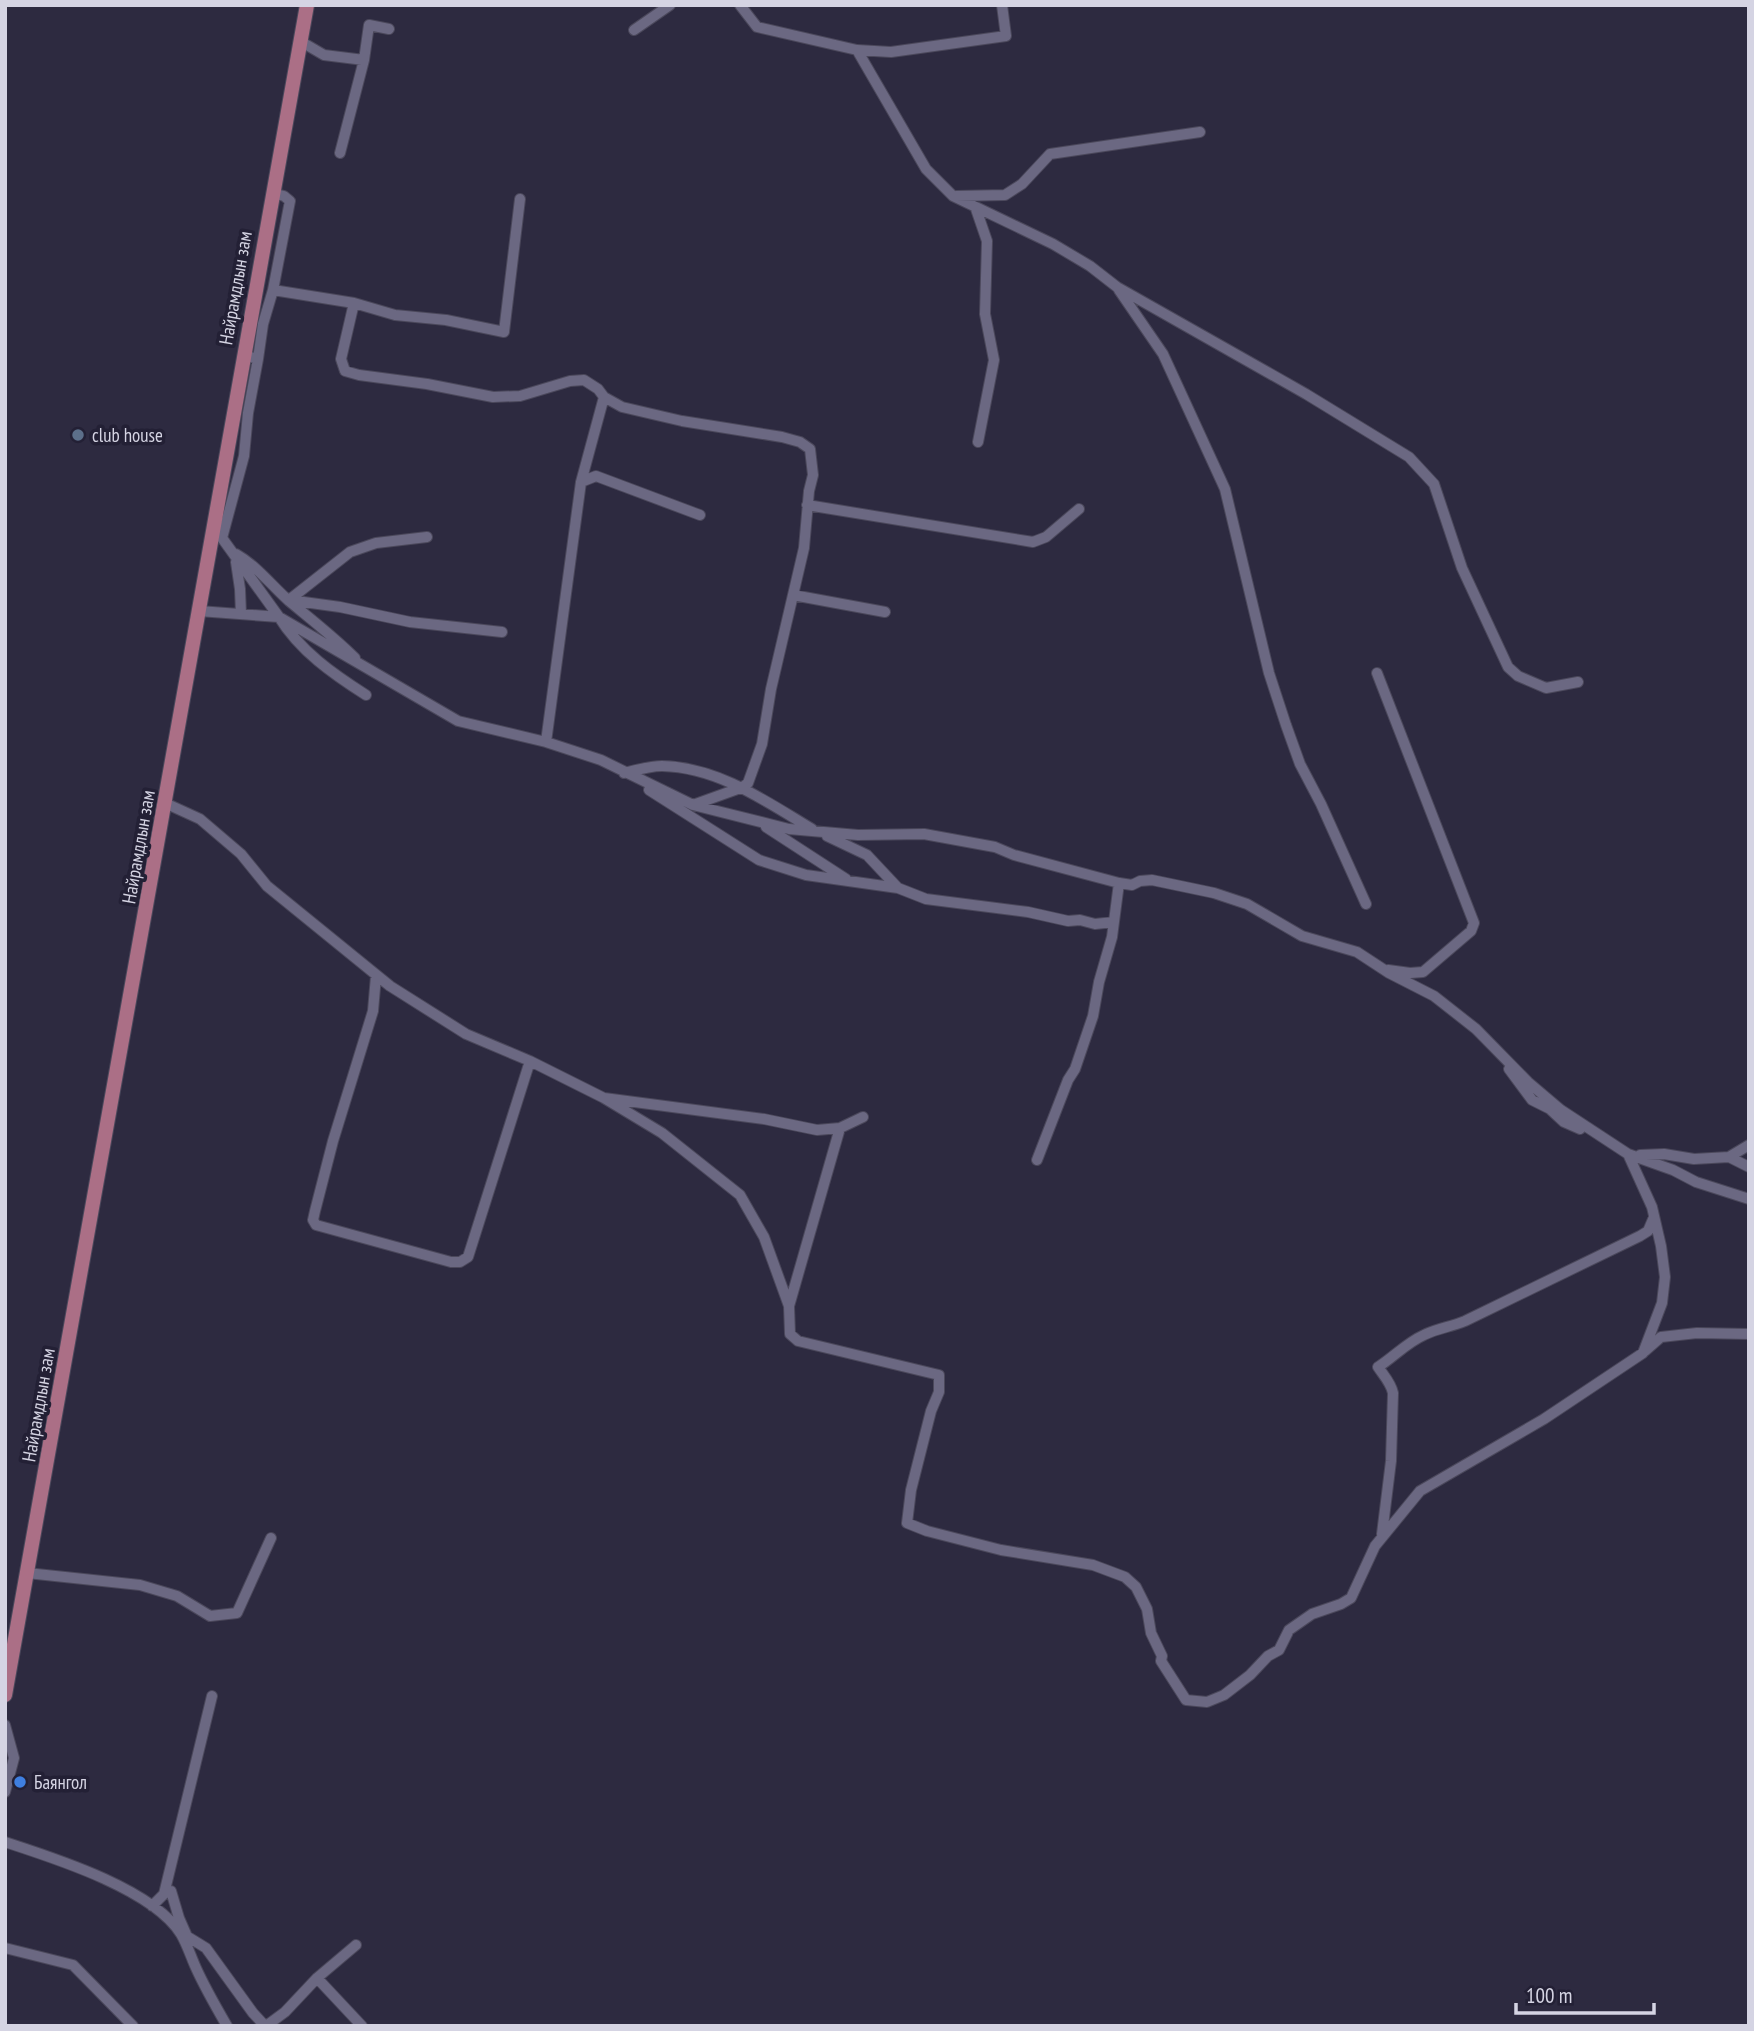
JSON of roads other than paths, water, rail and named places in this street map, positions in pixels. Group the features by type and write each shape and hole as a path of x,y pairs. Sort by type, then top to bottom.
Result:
{"main road":[{"name":"Найрамдлын зам","path":"5,1695 199,611 217,534 243,355 307,5"}],"street":[{"path":"634,30 670,5"},
{"path":"740,5 757,27 857,50 891,52 1006,36 1002,5"},
{"path":"340,153 364,60 369,25 389,29"},
{"path":"300,41 324,55 364,60"},
{"path":"857,50 926,169 953,196 1053,244 1090,266 1117,287 1306,394 1409,457 1434,484 1462,568 1508,667 1518,676 1546,688 1578,682"},
{"path":"953,196 1005,195 1022,184 1050,154 1200,132"},
{"path":"272,192 290,201 273,290 263,324 248,413 244,456 217,534 288,632 340,679 366,695"},
{"path":"273,290 354,303 395,315 446,320 504,332 520,199"},
{"path":"976,209 987,241 985,314 994,359 978,442"},
{"path":"1117,287 1163,354 1225,489 1269,673 1286,725 1300,764 1366,904"},
{"path":"354,303 341,359 345,371 493,397 520,396 570,381 584,380 598,389 604,397 622,407 682,421 800,442 810,449 813,475 807,505 804,548 771,689 762,744 748,783 693,805"},
{"path":"243,355 258,359"},
{"path":"546,742 581,482 604,397"},
{"path":"581,482 596,477 701,515"},
{"path":"807,505 1033,542 1046,537 1079,509"},
{"path":"289,600 350,552 376,544 427,537"},
{"path":"234,555 248,561 289,600 331,633 362,665"},
{"path":"234,555 241,614"},
{"path":"793,595 885,612"},
{"path":"289,600 340,607 410,622 502,632"},
{"path":"199,611 279,617 458,721 546,742 601,760 693,805 789,829 858,835 924,834 995,847 1014,855 1119,883 1132,885 1152,880 1223,896 1262,911 1310,939 1350,948 1434,996 1476,1029 1528,1082 1561,1110 1631,1155 1673,1170 1696,1182 1749,1199"},
{"path":"1377,673 1474,923 1471,931 1423,972 1385,970"},
{"path":"624,773 661,766 695,771 743,787 817,832 867,855 898,888"},
{"path":"641,780 651,793 758,860 806,875 898,888 926,899 1028,912 1068,922 1114,922"},
{"path":"166,803 200,819 241,854 267,886 376,976 466,1034 530,1061 604,1098 662,1133 740,1195 764,1237 789,1306 790,1334 798,1341 939,1375 939,1392 931,1411 925,1444 911,1490 907,1523 927,1531 1001,1550 1093,1565 1125,1577 1136,1587 1147,1609 1152,1633 1162,1656 1161,1661 1186,1700 1207,1702 1224,1695 1250,1675 1268,1656 1279,1650 1289,1630 1312,1614 1346,1602 1356,1590 1368,1558 1381,1537 1419,1491 1544,1419 1643,1353 1661,1337 1697,1333 1749,1334"},
{"path":"757,821 849,881"},
{"path":"1037,1160 1068,1080 1075,1069 1093,1016 1098,982 1110,945 1119,883"},
{"path":"376,976 373,1011 333,1141 313,1220 316,1226 451,1262 460,1262 468,1257 530,1061"},
{"path":"604,1098 764,1119 817,1130 840,1128 863,1117"},
{"path":"789,1306 840,1128"},
{"path":"1631,1155 1664,1154 1694,1159 1729,1157 1749,1145"},
{"path":"1631,1155 1654,1217 1665,1277 1662,1303 1643,1353"},
{"path":"1729,1157 1749,1167"},
{"path":"1381,1537 1391,1461 1394,1393 1391,1384 1378,1367 1422,1336 1444,1326 1465,1321 1640,1236 1648,1231 1654,1217"},
{"path":"27,1573 140,1585 177,1596 210,1616 237,1613 271,1538"},
{"path":"152,1906 164,1894 212,1696"},
{"path":"5,1725 14,1758 5,1791"},
{"path":"5,1842 74,1866 152,1906 184,1935 206,1948 265,2026 285,2012 317,1978 356,1945"},
{"path":"171,1891 184,1935 204,1986 227,2026"},
{"path":"5,1948 73,1965 133,2026"},
{"path":"317,1978 362,2026"}],"place":[{"name":"club house","path":"78,435"},
{"name":"Баянгол","path":"20,1782"}]}
